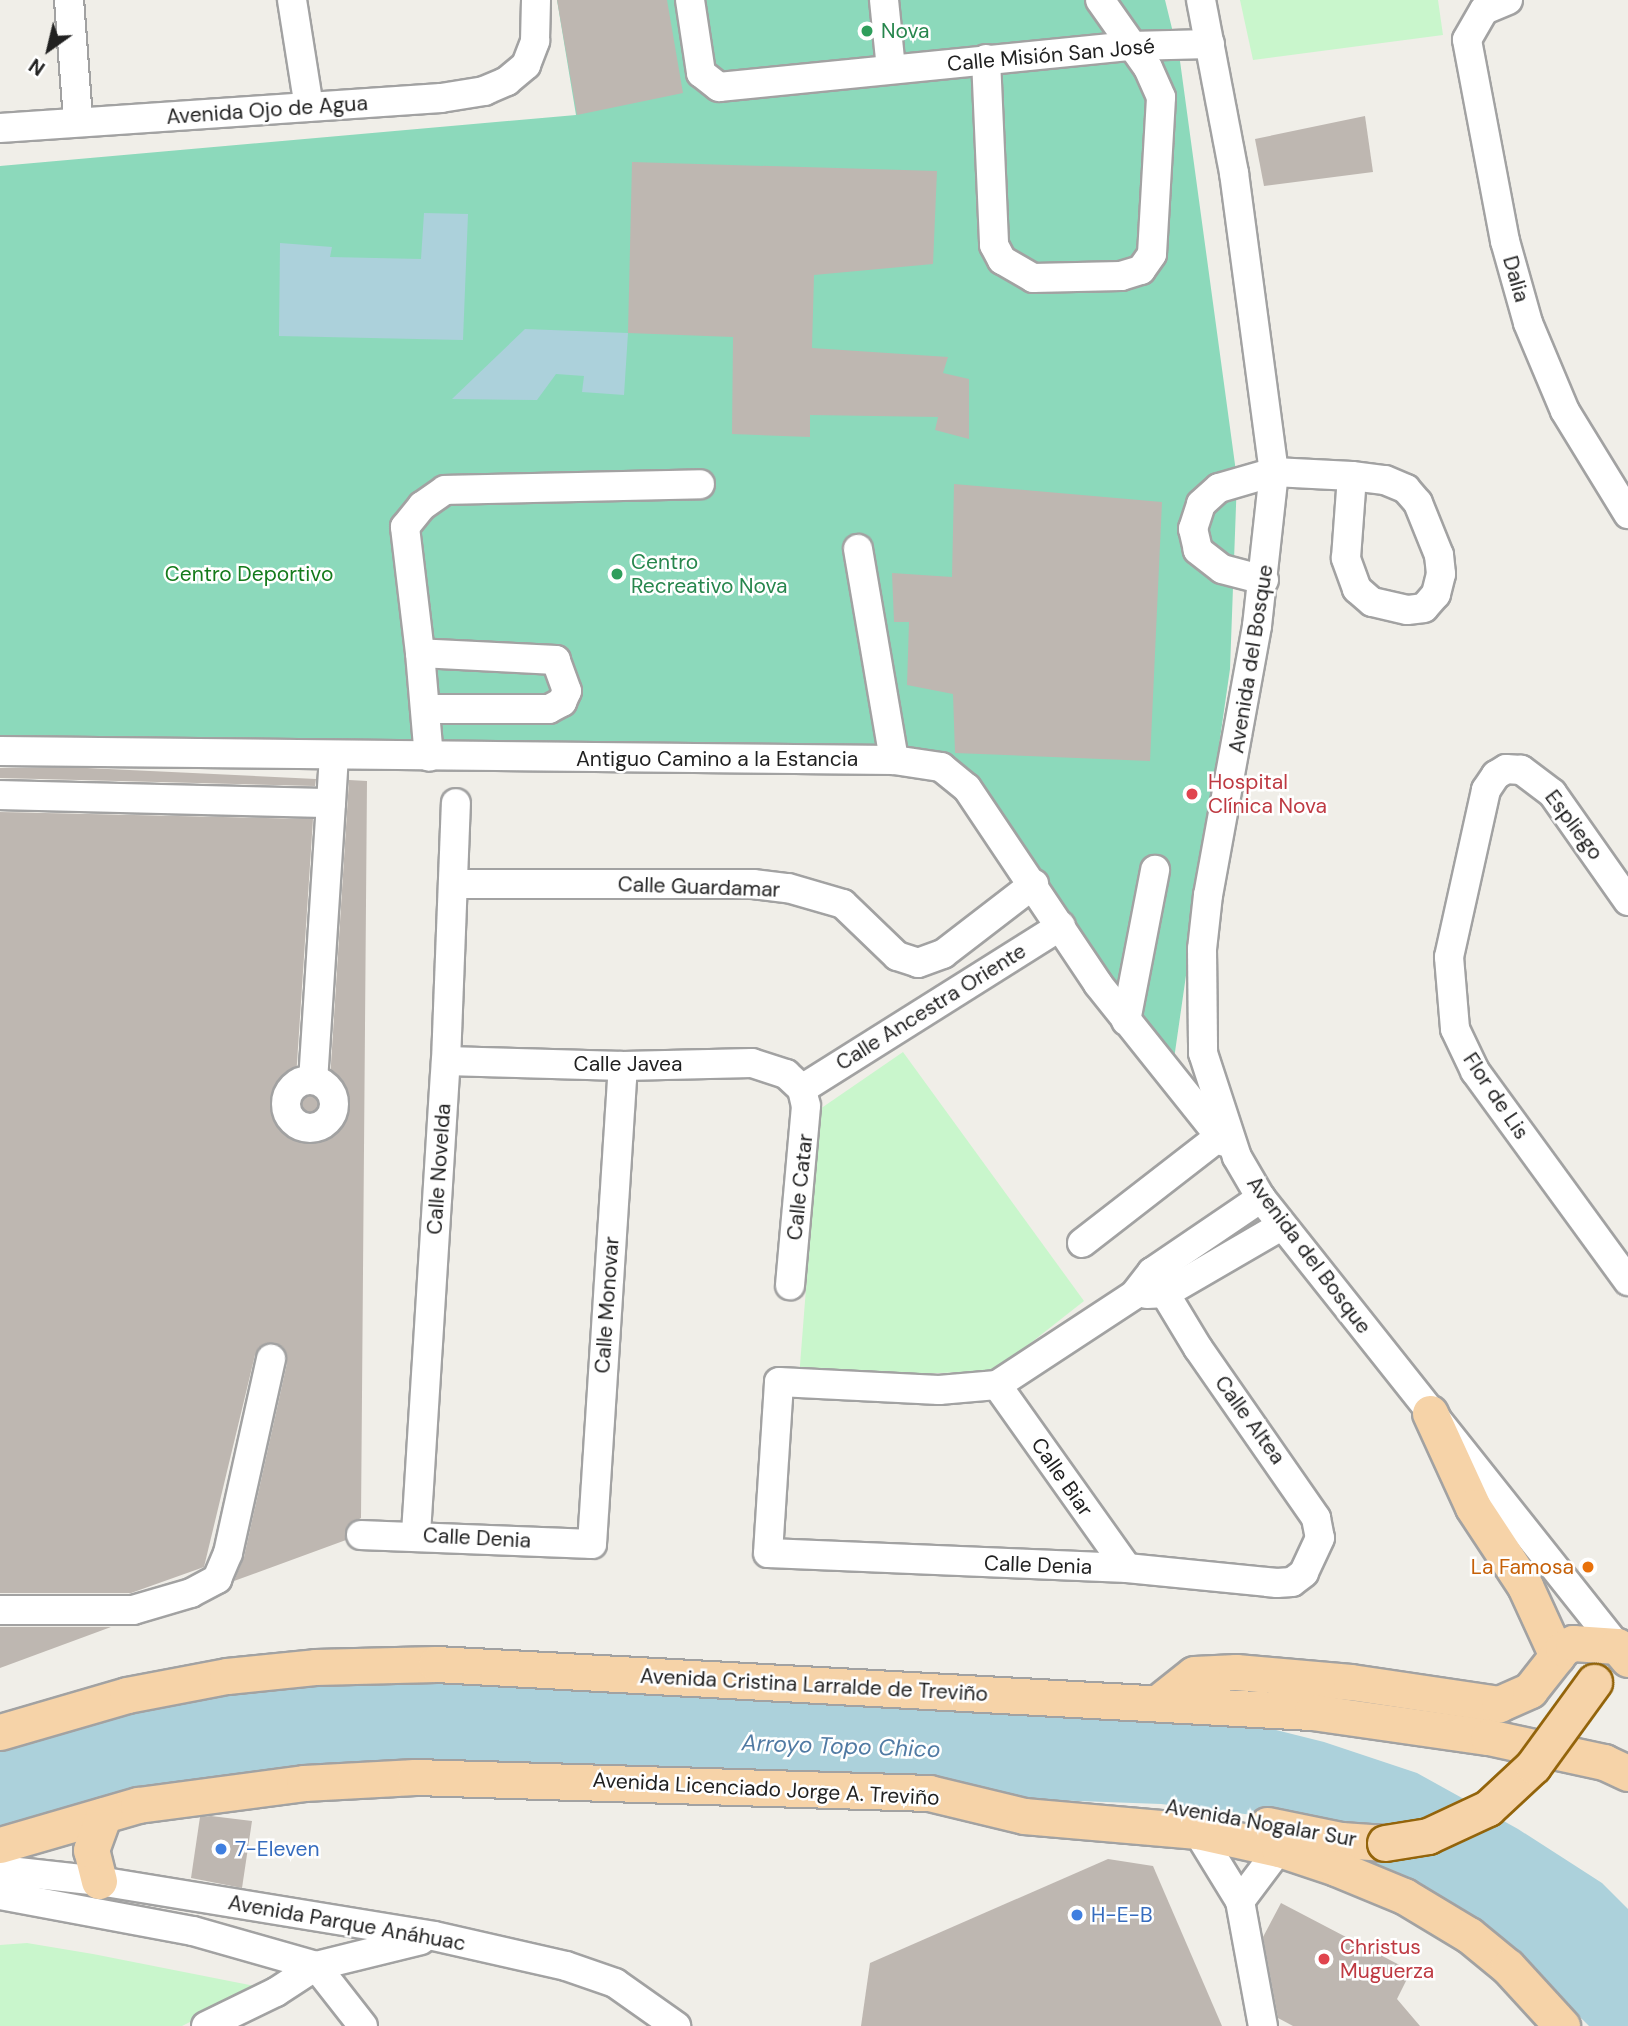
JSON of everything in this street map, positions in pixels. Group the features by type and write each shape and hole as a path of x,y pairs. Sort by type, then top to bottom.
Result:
{"main road":[{"path":"1430,1413 1473,1507 1525,1587 1557,1656"},
{"path":"1160,1701 1194,1674 1236,1672 1351,1682 1499,1704 1530,1690 1557,1656 1573,1643 1624,1647"},
{"name":"Avenida Nogalar Sur","path":"929,1793 1161,1804 1340,1840 1385,1843 1428,1836 1461,1824 1512,1788 1624,1647"},
{"name":"Avenida Cristina Larralde de Treviño","path":"0,1732 127,1695 227,1676 315,1667 436,1664 1160,1701 1312,1712 1488,1737 1604,1762 1628,1773"},
{"name":"Avenida Licenciado Jorge A. Treviño","path":"0,1845 138,1805 214,1794 415,1777 929,1793 1024,1816 1197,1831 1279,1849 1404,1896 1469,1935 1508,1966 1562,2026"},
{"path":"99,1881 91,1850 104,1815"}],"street":[{"path":"69,0 78,121"},
{"path":"292,0 309,107"},
{"name":"Avenida Ojo de Agua","path":"0,128 309,107 484,91 508,81 526,65 535,41 536,0"},
{"name":"Calle Misión San José","path":"690,0 701,73 719,87 1131,46 1210,44"},
{"path":"884,0 891,69"},
{"path":"986,60 994,245 1002,260 1033,278 1121,276 1141,270 1152,254 1161,97 1100,0"},
{"name":"Avenida del Bosque","path":"1201,0 1258,329 1275,472 1264,580 1202,949 1203,1053 1228,1147 1261,1198 1430,1413 1624,1647"},
{"name":"Dalia","path":"1508,0 1484,10 1473,23 1467,40 1474,94 1504,241 1528,323 1565,411 1628,514"},
{"path":"1264,580 1222,569 1198,550 1193,529 1201,504 1219,488 1275,472 1352,476 1385,480 1406,489 1418,503 1429,524 1441,574 1436,594 1424,608 1389,608 1372,602 1349,575 1346,558 1352,476"},
{"path":"429,757 405,527 422,506 445,490 700,484"},
{"path":"858,549 894,760"},
{"path":"420,653 556,660 567,691 562,702 549,709 426,709"},
{"name":"Antiguo Camino a la Estancia","path":"0,751 921,761 955,776 1034,884 1126,1021 1228,1147"},
{"path":"313,1079 334,755"},
{"name":"Espliego","path":"1506,769 1535,776 1552,793 1628,901"},
{"name":"Flor de Lis","path":"1506,769 1486,790 1450,957 1455,1029 1475,1071 1628,1281"},
{"path":"0,795 331,803"},
{"name":"Calle Novelda","path":"416,1534 446,1061 455,884 456,803"},
{"path":"1126,1021 1155,870"},
{"name":"Calle Guardamar","path":"455,884 753,884 788,888 843,904 897,956 918,963"},
{"name":"Calle Ancestra Oriente","path":"918,963 943,954 1034,884"},
{"name":"Calle Ancestra Oriente","path":"802,1089 1061,926"},
{"name":"Calle Javea","path":"446,1061 623,1066 752,1063 786,1074 802,1089"},
{"name":"Calle Monovar","path":"592,1544 623,1066"},
{"name":"Calle Catar","path":"790,1285 807,1122 802,1089"},
{"path":"1082,1243 1228,1147"},
{"path":"1159,1282 1261,1198"},
{"path":"997,1385 1134,1295 1281,1226"},
{"name":"Calle Altea","path":"1159,1282 1198,1349 1316,1518 1320,1538 1304,1573"},
{"path":"0,1610 133,1610 191,1593 217,1578 228,1553 271,1359"},
{"name":"Calle Denia","path":"997,1385 939,1390 779,1382 768,1553 1127,1569 1277,1583 1292,1582 1304,1573"},
{"name":"Calle Biar","path":"997,1385 1127,1569"},
{"name":"Calle Denia","path":"361,1535 416,1534 592,1544"},
{"path":"1197,1831 1240,1901 1263,2026"},
{"path":"1240,1901 1279,1849"},
{"name":"Avenida Parque Anáhuac","path":"0,1870 99,1881 434,1937 566,1966 615,1983 676,2026"},
{"name":"Avenida Parque Anáhuac","path":"0,1895 193,1931 316,1966"},
{"path":"206,2026 276,1992 316,1966 434,1937"},
{"path":"316,1966 363,2026"}],"green space":[{"name":"Centro Recreativo Nova","path":"557,0 1165,0 1180,61 1237,479 1230,669 1174,1059 943,752 0,736 0,166 576,115"},
{"path":"1240,0 1438,0 1443,35 1253,60"},
{"path":"903,1052 1084,1301 995,1371 799,1378 820,1109"},
{"path":"27,1943 260,1987 182,2026 0,2026 0,1945"}],"water":[{"path":"424,213 468,214 463,340 279,336 280,243 332,247 330,257 421,259"},
{"path":"525,329 628,333 624,395 582,392 584,376 556,374 537,400 452,399"},
{"name":"Arroyo Topo Chico","path":"315,1667 1160,1701 1324,1742 1417,1773 1518,1829 1602,1883 1628,1909 1628,2026 1589,2026 1537,1974 1447,1906 1303,1821 1161,1804 415,1777 0,1845 0,1732"}],"building":[{"path":"557,0 667,0 683,93 577,115"},
{"path":"1365,116 1373,172 1264,186 1255,139"},
{"path":"632,162 937,171 933,264 814,275 812,348 948,357 943,373 969,379 969,439 935,430 938,417 810,415 810,437 732,434 733,337 628,333"},
{"path":"954,484 1162,502 1150,761 955,753 953,694 907,685 909,622 894,622 892,573 952,577"},
{"path":"0,768 87,768 316,779 315,786 0,778"},
{"path":"349,780 367,781 361,1518 347,1526 346,1540 234,1581 244,1557 287,1363 283,1347 267,1343 255,1355 204,1567 131,1593 0,1593 0,812 313,819 296,1078 303,1092 313,1096 326,1089 330,1080"},
{"path":"0,1627 111,1627 0,1668"},
{"name":"7-Eleven","path":"200,1817 252,1821 242,1888 191,1878"},
{"name":"H-E-B","path":"1108,1859 1153,1866 1222,2026 861,2026 870,1963"},
{"name":"Christus Muguerza","path":"1281,1903 1411,1971 1397,1999 1420,2026 1293,2026 1278,2018 1263,1937"}],"place":[{"name":"Nova","path":"867,31"},
{"name":"Centro Recreativo Nova","path":"617,574"},
{"name":"Hospital Clínica Nova","path":"1192,794"},
{"name":"La Famosa","path":"1588,1567"},
{"name":"7-Eleven","path":"221,1849"},
{"name":"H-E-B","path":"1077,1915"},
{"name":"Christus Muguerza","path":"1324,1959"}],"park label":[{"name":"Centro Deportivo","path":"249,574"}]}
